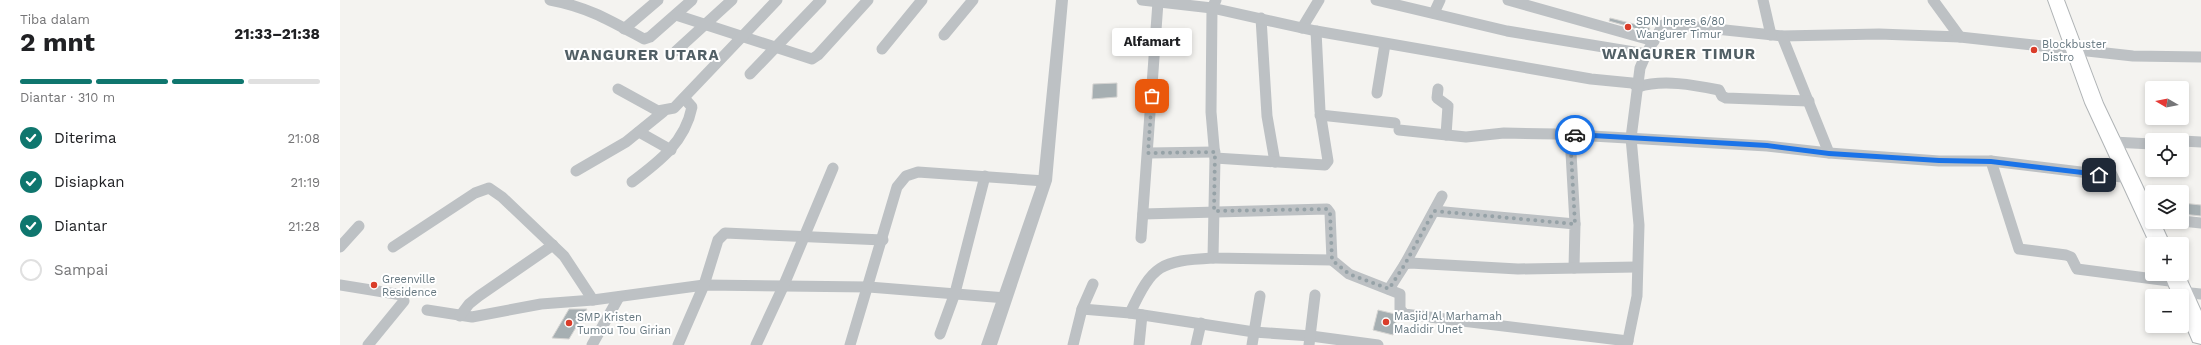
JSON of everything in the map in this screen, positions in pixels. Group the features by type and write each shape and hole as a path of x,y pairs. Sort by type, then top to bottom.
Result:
{"highway":[{"path":"2056,0 2074,50 2113,142 2145,208"},
{"path":"2183,286 2200,332"}],"street":[{"path":"550,0 576,5 597,13 642,39 648,39 692,0"},
{"path":"624,29 658,0"},
{"path":"676,51 732,0"},
{"path":"576,171 612,152 663,112 674,108 741,35 777,0"},
{"path":"750,74 821,0"},
{"path":"676,15 810,58 815,58 868,0"},
{"path":"882,49 922,0"},
{"path":"944,35 973,0"},
{"path":"989,345 1045,181 1062,0"},
{"path":"1142,0 1214,4 1261,18 1316,31 1591,79 1632,83 1638,87"},
{"path":"1302,28 1318,0"},
{"path":"1376,0 1507,31 1646,54"},
{"path":"1434,13 1440,0"},
{"path":"1508,0 1654,42"},
{"path":"1763,0 1767,24 1772,35"},
{"path":"1933,0 1960,37"},
{"path":"1141,238 1158,2"},
{"path":"1213,258 1215,155 1211,112 1214,4"},
{"path":"1261,18 1267,116 1275,162"},
{"path":"1140,345 1136,314 1148,278 1167,262 1213,258 1332,260 1349,274 1400,294 1400,310 1402,313 1409,316 1627,343 1637,296 1636,267 1639,225 1631,138 1640,68 1661,28 1665,25 1782,36 1850,34 1960,37 2133,56 2200,58"},
{"path":"1598,46 1604,28"},
{"path":"1148,153 1215,155 1320,166 1326,163 1328,161 1320,115 1317,78 1316,31"},
{"path":"1782,36 1829,153"},
{"path":"1377,92 1385,44"},
{"path":"1638,87 1643,84 1673,83 1719,90 1722,96 1726,98 1809,101"},
{"path":"618,89 658,111 663,112"},
{"path":"1438,89 1437,98 1448,106 1446,136"},
{"path":"632,182 663,159 686,128 691,115 692,107 684,98"},
{"path":"1320,115 1397,126 1446,136 1466,137 1504,133 1570,134 1767,146 1829,153 1939,161 1991,162 2130,178"},
{"path":"639,132 671,150"},
{"path":"1570,134 1575,224 1574,268"},
{"path":"2113,142 2145,144"},
{"path":"2189,142 2201,142"},
{"path":"1991,162 2019,249 2066,255 2071,257 2077,269 2183,286"},
{"path":"756,345 783,287 833,168"},
{"path":"850,345 883,240 897,187 911,172 1045,181"},
{"path":"940,334 955,293 985,176"},
{"path":"393,247 475,193 488,188 496,191 564,256 593,300"},
{"path":"1389,289 1405,264 1442,196"},
{"path":"1143,214 1327,209 1330,213 1332,260"},
{"path":"1434,211 1575,224"},
{"path":"2189,222 2201,223"},
{"path":"340,247 359,226"},
{"path":"678,345 704,285 718,240 725,233 804,235 883,240"},
{"path":"460,316 469,304 479,296 553,245"},
{"path":"1405,264 1501,269 1636,267"},
{"path":"427,310 460,316 486,315 541,304 619,297 656,290 704,285 736,284 783,287 869,287 1006,298"},
{"path":"1073,345 1082,309 1092,284"},
{"path":"340,285 402,295 404,301 368,345"},
{"path":"1310,341 1315,295"},
{"path":"1252,345 1260,296"},
{"path":"592,345 619,297"},
{"path":"1082,309 1136,314 1201,323 1310,341 1378,345"},
{"path":"1196,345 1201,323"}],"building":[{"path":"1610,18 1650,28 1648,32 1609,21"},
{"path":"1117,83 1117,97 1092,99 1093,84"},
{"path":"2189,204 2201,205 2201,216 2189,215"},
{"name":"SMP Kristen Tumou Tou Girian","path":"569,309 587,309 569,339 552,338"},
{"name":"Masjid Al Marhamah Madidir Unet","path":"1378,310 1395,314 1397,317 1393,335 1373,330"}],"way so far":[{"path":"1152,96 1148,153 1215,152 1214,211 1327,209 1330,213 1332,260 1349,274 1389,289 1405,264 1434,211 1575,224 1575,197 1570,134 1575,135"}],"place":[{"name":"SDN Inpres 6/80 Wangurer Timur","path":"1628,27"},
{"name":"Blockbuster Distro","path":"2034,50"},
{"name":"Alfamart","path":"1152,96"},
{"name":"Greenville Residence","path":"374,285"},
{"name":"Masjid Al Marhamah Madidir Unet","path":"1386,322"},
{"name":"SMP Kristen Tumou Tou Girian","path":"569,323"}],"district":[{"name":"WANGURER TIMUR","path":"1679,54"},
{"name":"WANGURER UTARA","path":"642,55"}],"route":[{"path":"1575,135 1767,146 1829,153 1939,161 1968,160 2099,175"}]}
